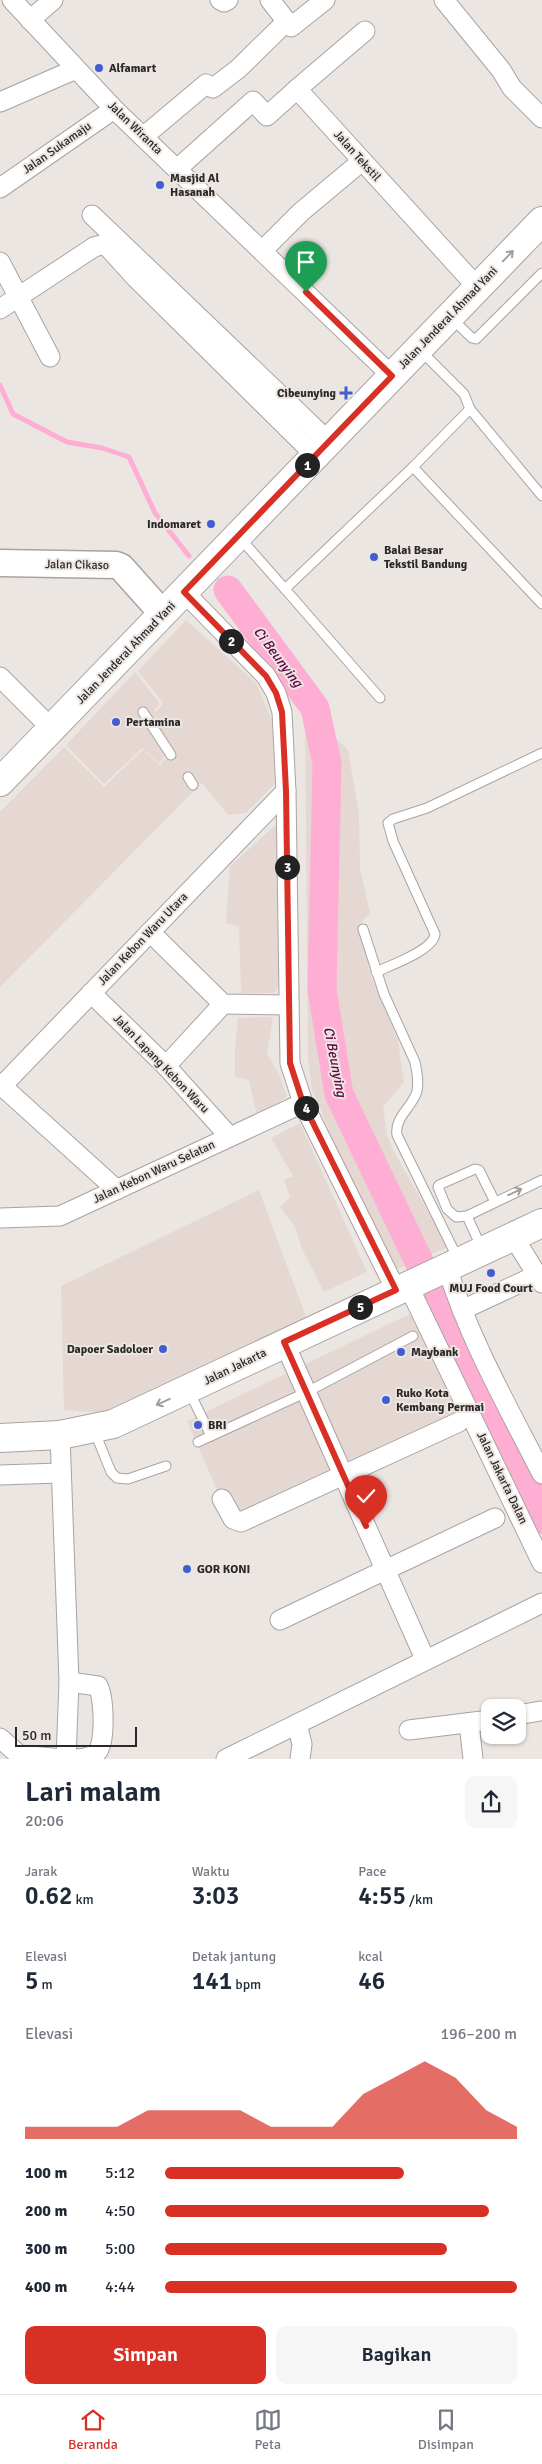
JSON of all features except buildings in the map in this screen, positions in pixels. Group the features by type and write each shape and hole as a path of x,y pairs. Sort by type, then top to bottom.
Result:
{"main road":[{"name":"Jalan Jenderal Ahmad Yani","path":"0,781 542,222"},
{"name":"Jalan Jakarta","path":"0,1438 60,1435 94,1430 113,1424 188,1390 284,1342 542,1223"}],"street":[{"name":"Jalan Wiranta","path":"12,0 114,109 392,376"},
{"path":"30,20 53,0"},
{"path":"220,0 224,2 228,0"},
{"path":"270,0 291,27 326,0"},
{"path":"444,0 474,40 501,70 512,88 542,118"},
{"path":"143,137 206,84 213,88 238,69 286,21"},
{"path":"177,169 253,100 267,116 365,31"},
{"path":"0,102 76,69"},
{"name":"Jalan Tekstil","path":"297,89 478,288"},
{"name":"Jalan Sukamaju","path":"0,188 114,109"},
{"path":"262,251 301,212 362,161"},
{"path":"92,214 323,449"},
{"path":"0,309 94,247 106,244 136,278 323,449"},
{"path":"0,262 50,357"},
{"name":"Jalan Cikaso","path":"0,563 116,565 121,567 163,614"},
{"name":"Jalan Jakarta Dalan","path":"184,592 266,676 276,693 282,712 286,791 290,1063 303,1103 405,1286 542,1563"},
{"path":"0,677 19,699 52,729"},
{"name":"Jalan Kebon Waru Utara","path":"1,1087 286,791"},
{"path":"150,932 223,1004 289,1006"},
{"name":"Jalan Lapang Kebon Waru","path":"91,993 166,1066 229,1136"},
{"path":"166,1066 223,1004"},
{"path":"1,1087 116,1190"},
{"name":"Jalan Kebon Waru Selatan","path":"0,1218 60,1216 303,1103"},
{"path":"462,1310 539,1279 513,1236"},
{"path":"458,1262 462,1310 502,1396 542,1474"},
{"path":"284,1342 425,1659"},
{"path":"222,1499 233,1519 241,1522 459,1422"},
{"path":"0,1738 19,1755 64,1759 69,1682 60,1435"},
{"path":"0,1475 60,1472"},
{"path":"280,1620 494,1518"},
{"path":"226,1759 425,1659 542,1603"},
{"path":"69,1682 98,1686 102,1703 102,1745 96,1754 87,1758 71,1759"},
{"path":"526,1714 540,1711"},
{"path":"409,1730 481,1721"},
{"path":"469,1723 473,1759"},
{"path":"297,1724 302,1744 300,1759"}],"lane":[{"path":"450,316 476,340 542,273"},
{"path":"419,348 464,394 470,409 542,496"},
{"path":"285,589 413,467 470,409"},
{"path":"413,467 542,604"},
{"path":"239,536 380,698"},
{"path":"144,712 170,755"},
{"path":"376,972 428,947 435,940 436,934 393,840 388,823 393,819 427,808 542,753"},
{"path":"363,929 376,972 415,1062 417,1091 397,1126 396,1135 458,1262"},
{"path":"495,1202 479,1170 475,1169 438,1187 447,1209 456,1217 467,1216 542,1180"},
{"path":"458,1262 467,1216"},
{"path":"198,1442 306,1392 413,1336"},
{"path":"188,1390 211,1436"},
{"path":"94,1430 111,1472 117,1478 128,1479 166,1466"}],"shaded area":[{"path":"186,620 256,683 272,720 275,784 246,813 228,815 202,783 0,987 0,812 64,747 104,787 143,750 160,765 173,750 171,749 159,763 142,748 104,784 66,745 135,672 160,704 154,710 156,712 163,703 138,671"},
{"path":"305,711 348,750 359,814 360,868 370,913 361,923 370,974 398,1040 404,1082 383,1107 387,1135 393,1150 448,1247 395,1270 343,1164 312,1089 308,1060"},
{"path":"277,824 277,921 282,982 274,993 241,993 239,926 226,923 230,866"},
{"path":"273,1017 267,1054 279,1074 287,1097 257,1116 249,1080 235,1077 235,1045 238,1018"},
{"path":"300,1123 367,1272 324,1292 302,1249 295,1227 280,1207 290,1197 284,1180 293,1176 271,1138"},
{"path":"259,1190 306,1317 101,1413 64,1410 61,1286"},
{"path":"416,1311 467,1418 234,1529 187,1421"}],"waterway":[{"name":"Ci Beunying","path":"0,385 13,414 67,442 102,448 129,457 155,513 189,556"},
{"name":"Ci Beunying","path":"228,590 315,708 327,763 322,990 339,1094 542,1519"}],"place":[{"name":"Alfamart","path":"99,68"},
{"name":"Masjid Al Hasanah","path":"160,185"},
{"name":"Cibeunying","path":"346,393"},
{"name":"Indomaret","path":"211,524"},
{"name":"Balai Besar Tekstil Bandung","path":"374,557"},
{"name":"Pertamina","path":"116,722"},
{"name":"MUJ Food Court","path":"491,1273"},
{"name":"Dapoer Sadoloer","path":"163,1349"},
{"name":"Maybank","path":"401,1352"},
{"name":"Ruko Kota Kembang Permai","path":"386,1400"},
{"name":"BRI","path":"198,1425"},
{"name":"GOR KONI","path":"187,1569"}],"route":[{"path":"306,292 392,376 184,592 266,676 276,693 282,712 286,791 290,1063 303,1103 396,1290 284,1342 366,1526"}]}
